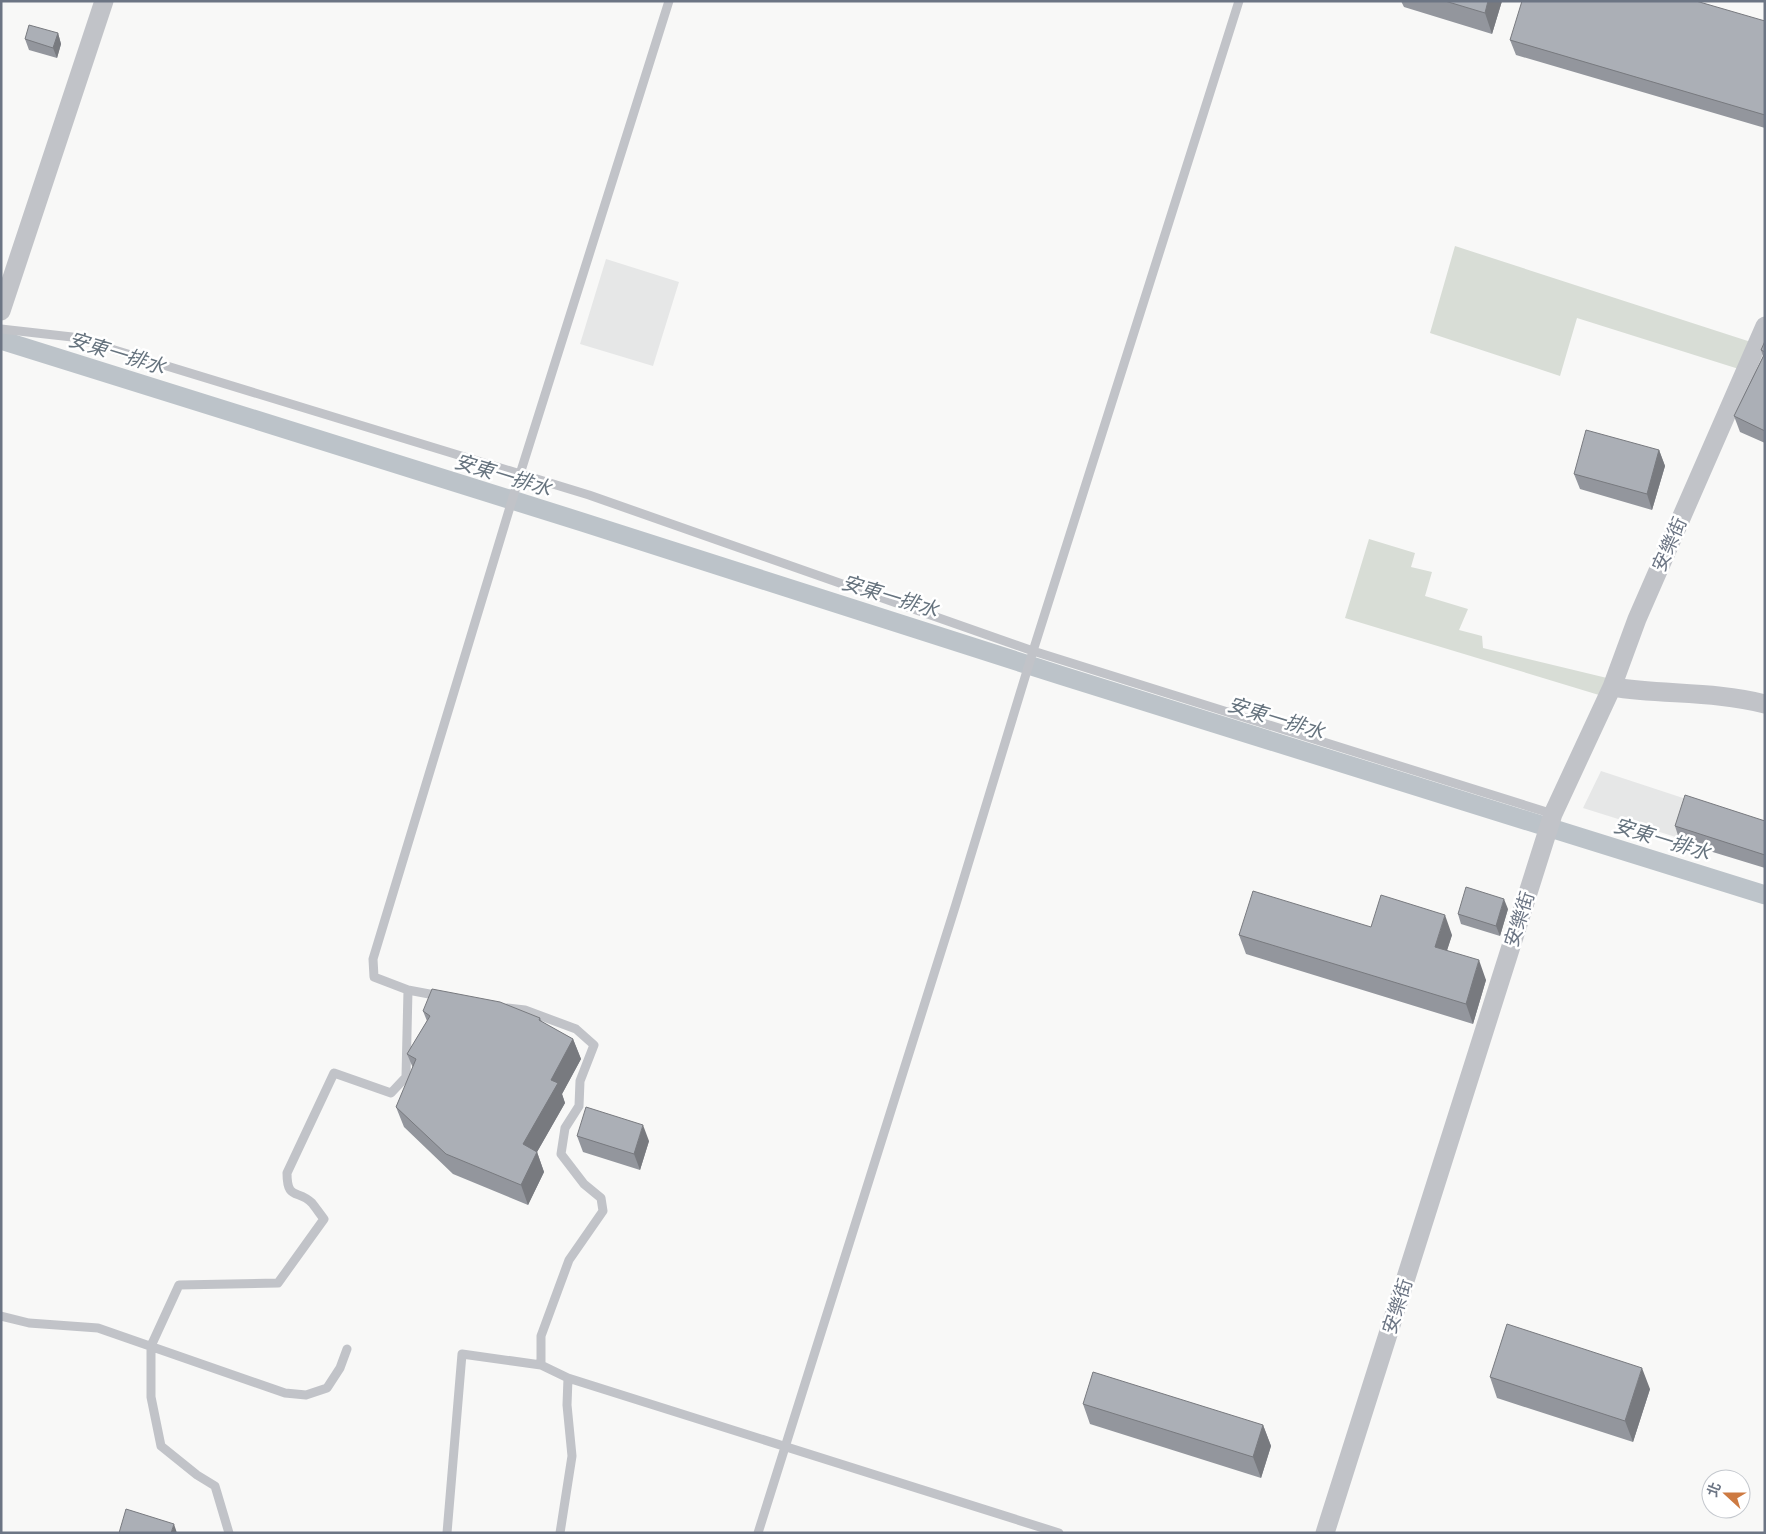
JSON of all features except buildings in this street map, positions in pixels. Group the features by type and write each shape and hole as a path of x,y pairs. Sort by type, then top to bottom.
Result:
{"street":[{"path":"1,311 104,1"},
{"name":"安樂街","path":"1325,1533 1553,814 1612,687 1636,620 1765,326"},
{"path":"1612,687 1641,691 1684,692 1741,698 1765,704"}],"lane":[{"path":"445,997 408,990 374,977 373,959 520,474 669,1"},
{"path":"758,1533 956,904 1033,651 1239,1"},
{"path":"1,328 72,337 589,495 1033,651 1553,814"},
{"path":"229,1533 214,1486 196,1475 161,1446 151,1397 151,1346 178,1285 278,1283 324,1219 311,1202 293,1193 287,1185 287,1173 334,1073 391,1093 406,1077 408,990"},
{"path":"499,1006 525,1010 576,1029 594,1045 580,1081 579,1106 565,1128 561,1154 584,1184 601,1198 603,1211 569,1260 540,1336 541,1364"},
{"path":"1,1316 29,1323 98,1328 285,1393 306,1395 327,1388 340,1368 347,1349"},
{"path":"447,1533 462,1354 541,1364 568,1378 784,1447 844,1463 1059,1533"},
{"path":"560,1533 572,1456 567,1405 568,1378"}],"shaded area":[{"path":"1455,246 1754,343 1742,370 1577,318 1560,376 1430,333"},
{"path":"606,259 679,282 653,366 580,344"},
{"path":"1369,539 1415,553 1411,567 1432,572 1425,596 1468,609 1459,630 1482,636 1483,648 1607,678 1599,695 1345,618"},
{"path":"1601,771 1765,825 1765,865 1583,808"}],"waterway":[{"name":"安東一排水","path":"1,340 582,522 1063,676 1765,895"}]}
